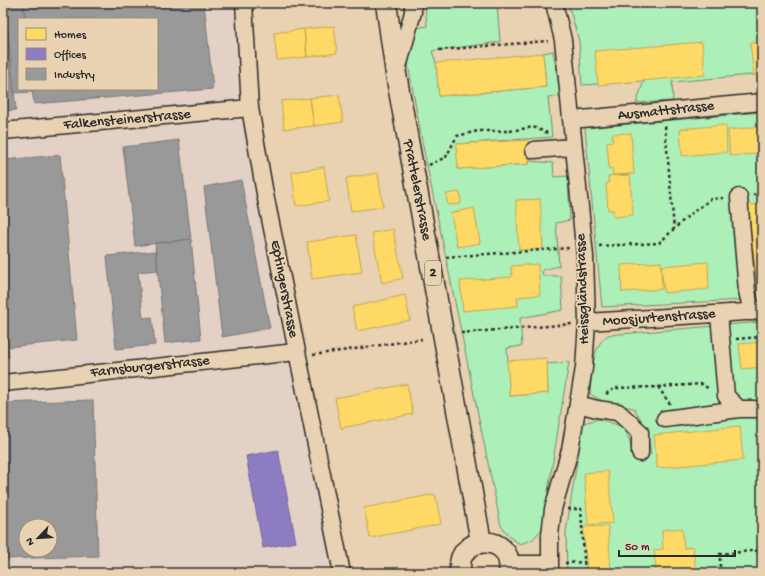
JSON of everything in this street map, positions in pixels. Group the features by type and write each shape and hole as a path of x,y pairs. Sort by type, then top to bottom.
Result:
{"main road":[{"name":"Prattelerstrasse","path":"386,3 396,74 482,542"},
{"path":"457,572 467,549 482,542 489,542 500,547 508,556 509,568"}],"street":[{"name":"Eptingerstrasse","path":"244,3 250,108 297,354 342,573"},
{"path":"396,74 413,12 413,3"},
{"name":"Heissgländstrasse","path":"549,569 550,535 553,509 570,450 584,368 587,322 584,247 563,40 554,3"},
{"name":"Ausmattstrasse","path":"571,120 762,102"},
{"name":"Falkensteinerstrasse","path":"3,131 250,108"},
{"path":"534,150 573,148"},
{"path":"739,196 747,291 757,312"},
{"name":"Moosjurtenstrasse","path":"587,322 757,312"},
{"path":"719,314 726,396 739,409"},
{"name":"Farnsburgerstrasse","path":"3,383 297,354"},
{"path":"578,404 618,412 640,432 640,452"},
{"path":"668,419 739,409 762,409"},
{"path":"509,568 549,569"}],"path":[{"path":"438,50 563,40"},
{"path":"664,111 674,229"},
{"path":"413,168 431,165 446,157 458,136 478,131 510,131 533,127 549,132 557,149"},
{"path":"430,259 584,247 659,243 688,216 712,199 762,194"},
{"name":"Moosjurtenstrasse","path":"461,333 587,322"},
{"path":"721,341 762,337"},
{"path":"297,354 422,338"},
{"path":"597,409 602,396 615,388 702,384 716,393 726,396"},
{"path":"658,387 670,404 668,419"},
{"path":"553,509 581,509 585,573"},
{"path":"720,573 720,554 762,550"}],"shaded area":[{"path":"3,3 244,3 250,108 342,573 3,573"}],"green space":[{"path":"444,3 497,3 500,42 432,51 436,63 439,96 546,87 543,53 553,51 561,96 548,97 552,137 457,144 458,169 529,164 529,161 553,163 554,177 568,176 570,220 556,223 559,266 542,270 543,276 561,276 563,310 520,318 522,346 507,348 510,396 548,393 547,364 569,362 542,529 532,540 520,544 511,538 501,526 423,146 406,53 411,29 427,26 425,5"},
{"path":"568,3 762,3 762,74 672,82 673,101 636,103 644,81 582,85 579,41"},
{"path":"762,112 762,286 740,287 742,300 602,307 585,128"},
{"path":"762,322 762,573 567,573 566,532 583,423 599,419 624,427 630,442 633,457 651,454 647,430 634,408 606,403 590,394 593,362 602,340 608,335"}],"building: Homes":[{"path":"334,26 337,53 307,57 304,29"},
{"path":"304,29 307,57 277,60 274,33"},
{"path":"702,42 705,75 598,85 595,51"},
{"path":"762,42 762,75 754,75 750,43"},
{"path":"543,53 546,87 439,96 436,63"},
{"path":"339,95 343,122 314,126 310,98"},
{"path":"310,98 314,126 284,129 281,101"},
{"path":"726,125 727,152 682,156 680,129"},
{"path":"762,126 762,153 730,156 728,130"},
{"path":"631,133 634,174 613,175 612,168 609,169 607,142 613,141 612,134"},
{"path":"528,140 529,164 458,169 456,144"},
{"path":"324,167 329,201 296,206 292,172"},
{"path":"378,173 383,207 351,211 346,178"},
{"path":"630,175 633,215 614,217 613,210 608,210 606,184 609,183 608,176"},
{"path":"460,192 461,204 448,205 446,194"},
{"path":"540,199 543,249 519,250 516,200"},
{"path":"762,204 762,277 756,278 753,249 750,249 748,205"},
{"path":"474,208 480,243 457,247 451,213"},
{"path":"393,229 403,278 382,283 372,233"},
{"path":"356,235 362,272 312,279 307,242"},
{"path":"661,262 662,289 622,292 621,265"},
{"path":"708,262 709,289 664,293 661,266"},
{"path":"538,264 540,295 517,297 518,306 463,311 460,281 512,277 511,266"},
{"path":"405,295 410,320 357,331 352,307"},
{"path":"762,342 762,367 742,369 739,344"},
{"path":"547,358 548,393 510,396 507,361"},
{"path":"407,384 413,414 341,428 335,398"},
{"path":"740,426 743,460 657,468 654,435"},
{"path":"608,471 613,523 588,525 584,473"},
{"path":"435,494 441,524 370,538 364,508"},
{"path":"608,526 611,573 587,573 583,527"},
{"path":"682,528 684,548 693,547 696,573 656,573 654,550 663,549 662,530"}],"building: Offices":[{"path":"278,450 296,542 263,548 246,456"}],"building: Industry":[{"path":"3,3 23,3 25,18 18,18 18,90 32,90 33,92 14,93 6,17 3,18"},
{"path":"23,3 204,3 213,89 34,104 32,90 158,90 158,18 25,18"},
{"path":"6,17 16,110 3,111 3,18"},
{"path":"179,140 191,239 135,246 123,147"},
{"path":"60,155 77,340 8,347 3,298 3,160"},
{"path":"241,180 270,328 222,337 204,187"},
{"path":"191,239 201,339 165,343 155,243"},
{"path":"156,251 158,270 138,272 143,318 152,317 155,345 116,349 107,256"},
{"path":"3,298 9,357 3,358"},
{"path":"93,400 98,556 58,557 58,518 18,518 18,558 35,558 3,559 3,403"}]}
